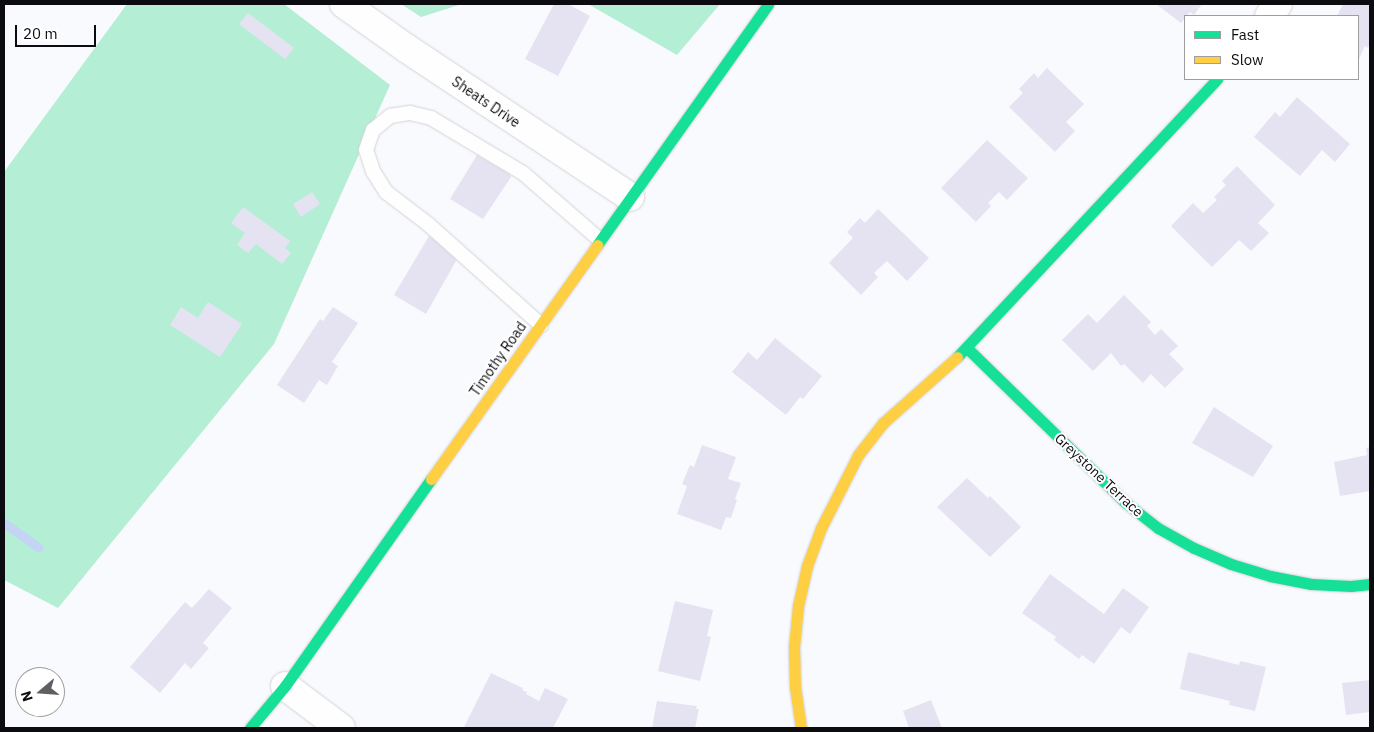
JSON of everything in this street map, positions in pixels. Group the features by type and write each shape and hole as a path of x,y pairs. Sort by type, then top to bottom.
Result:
{"street":[{"name":"Sheats Drive","path":"344,4 406,48 630,197"},
{"name":"Timothy Road","path":"250,728 285,686 768,4"},
{"path":"1270,15 1278,4"},
{"path":"802,728 795,688 794,638 798,606 803,582 821,528 858,455 883,423 966,348 1216,80"},
{"name":"Greystone Terrace","path":"966,348 1126,503 1158,528 1194,548 1231,564 1270,576 1310,584 1351,586 1370,584"},
{"path":"285,686 341,728"}],"lane":[{"path":"541,325 428,224 386,192 373,171 366,150 373,130 390,116 410,113 431,118 522,173 600,240"}],"green space":[{"path":"127,4 284,4 390,85 274,344 58,608 4,580 4,172"},
{"path":"401,4 462,4 421,17"},
{"path":"588,4 720,4 677,55"}],"building":[{"path":"554,4 568,4 590,16 558,76 525,59"},
{"path":"1156,4 1202,4 1194,15 1190,12 1188,15 1184,15 1184,19 1181,23"},
{"path":"1343,4 1370,4 1370,44 1368,48 1365,46 1359,59 1359,15 1338,15"},
{"path":"248,13 294,48 285,59 239,24"},
{"path":"1047,68 1084,104 1066,122 1075,131 1055,152 1009,107 1023,93 1019,89 1034,73 1038,78"},
{"path":"1297,97 1350,144 1335,162 1322,150 1300,176 1254,137 1275,112 1280,117"},
{"path":"987,140 1028,178 1007,200 999,192 988,203 991,206 976,222 941,188"},
{"path":"477,155 510,174 511,177 483,219 450,199"},
{"path":"1237,166 1275,205 1258,223 1269,233 1251,251 1239,240 1212,267 1171,226 1193,203 1203,213 1217,200 1214,197 1226,185 1222,181"},
{"path":"312,192 320,204 301,217 293,204"},
{"path":"243,207 290,241 285,248 291,253 282,264 256,244 248,253 237,245 245,233 231,223"},
{"path":"878,209 929,258 907,281 887,261 874,273 878,277 861,295 829,263 853,238 847,232 860,218 865,223"},
{"path":"429,236 460,254 426,314 394,295"},
{"path":"1124,295 1151,322 1147,326 1155,335 1161,329 1178,346 1169,354 1184,369 1165,388 1151,374 1143,383 1124,364 1121,366 1111,353 1093,371 1062,340 1088,314 1097,323"},
{"path":"208,302 242,324 220,357 170,325 181,307 198,318"},
{"path":"333,307 358,323 332,362 338,366 327,385 319,380 304,403 277,385 320,319 323,321"},
{"path":"775,338 822,376 803,399 800,397 786,415 732,372 748,352 757,360"},
{"path":"1214,407 1273,446 1253,477 1192,443"},
{"path":"702,445 736,457 728,479 741,483 731,518 726,517 721,530 677,514 687,486 682,484 690,465 694,467"},
{"path":"1370,447 1370,491 1340,496 1334,462 1367,455 1366,448"},
{"path":"967,478 988,498 990,496 1021,527 990,557 937,507"},
{"path":"1050,574 1104,614 1123,588 1149,607 1130,634 1121,627 1094,664 1082,655 1079,659 1054,640 1056,637 1022,613"},
{"path":"209,589 232,608 203,643 209,648 191,669 185,663 160,693 130,667 185,602 192,608"},
{"path":"675,601 713,610 707,636 711,637 700,681 658,671"},
{"path":"1188,652 1239,665 1240,661 1266,667 1255,711 1229,705 1230,701 1180,689"},
{"path":"491,673 523,688 522,690 527,692 526,694 539,701 545,688 568,699 553,728 464,727"},
{"path":"1370,680 1370,712 1346,715 1342,683"},
{"path":"931,700 942,728 909,728 903,711"},
{"path":"657,701 697,706 696,709 699,709 695,728 652,728"}],"waterway":[{"path":"4,523 38,547"}],"traffic: fast":[{"path":"597,245 768,4"},
{"path":"957,357 1216,80"},
{"path":"967,348 1126,503 1158,528 1194,548 1231,564 1270,576 1311,584 1351,586 1370,584"},
{"path":"250,728 285,686 431,479"}],"traffic: slow":[{"path":"431,479 597,245"},
{"path":"801,728 795,687 794,647 798,606 807,566 821,528 858,455 883,423 957,357"}]}
